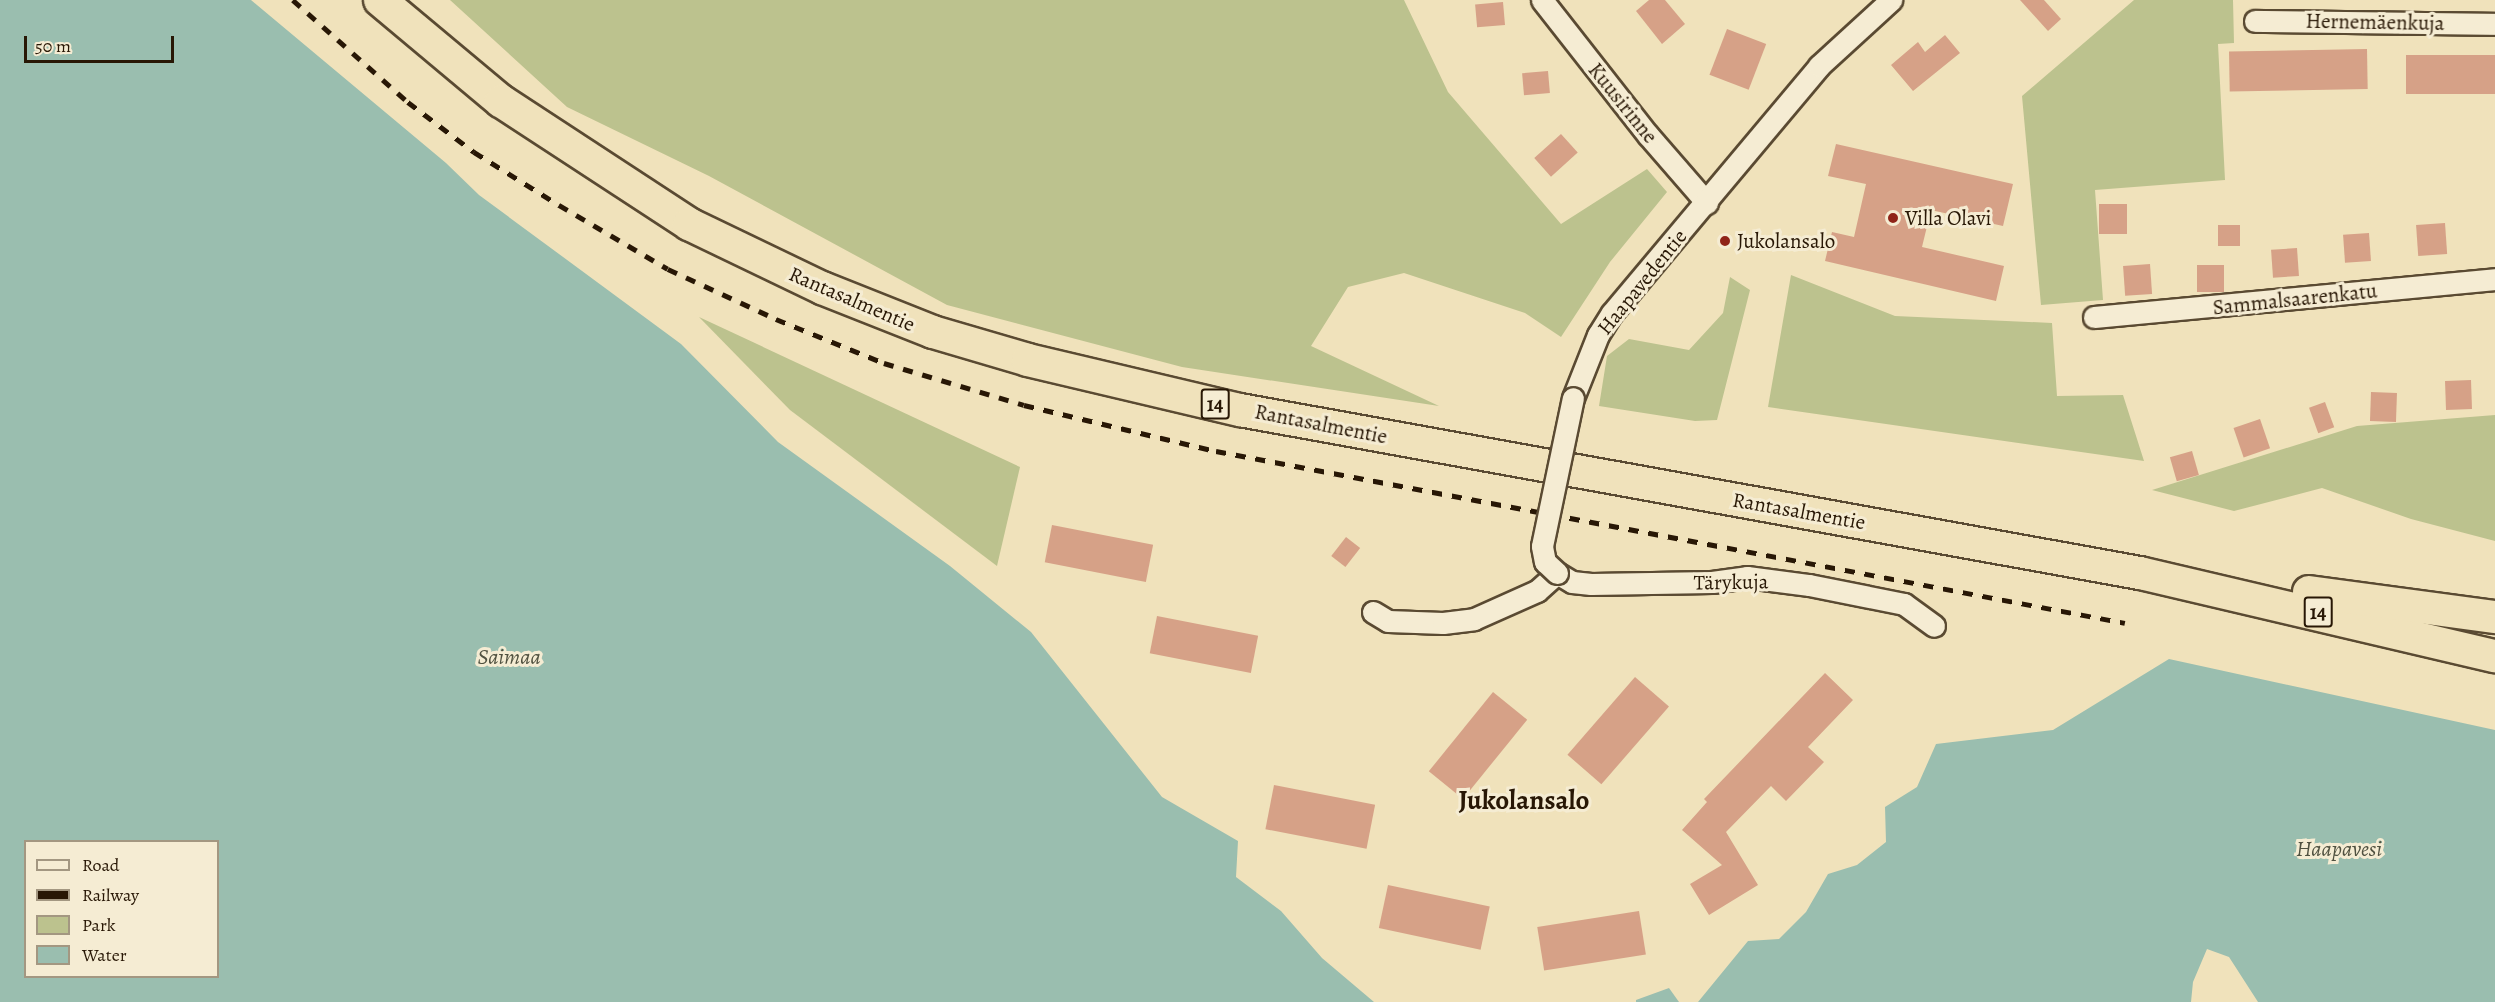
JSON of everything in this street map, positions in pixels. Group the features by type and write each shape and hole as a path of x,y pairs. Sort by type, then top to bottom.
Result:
{"highway":[{"name":"Rantasalmentie","path":"380,0 501,101 689,224 822,288 933,332 1028,360 1240,410 2140,573 2495,656"},
{"name":"Rantasalmentie","path":"2140,573 2495,617"}],"street":[{"name":"Kuusirinne","path":"1542,0 1647,135 1707,203"},
{"name":"Haapavedentie","path":"1557,573 1545,562 1542,546 1573,398 1598,335 1612,313 1707,203 1722,179 1819,66 1891,0"},
{"name":"Hernemäenkuja","path":"2255,21 2495,24"},
{"name":"Sammalsaarenkatu","path":"2094,317 2495,279"},
{"path":"1372,612 1388,621 1443,623 1474,618 1537,591 1557,573"},
{"name":"Tärykuja","path":"1557,573 1572,582 1591,584 1712,582 1747,577 1809,585 1904,604 1934,626"}],"green space":[{"path":"450,0 1404,0 1448,92 1561,224 1647,169 1667,192 1610,262 1561,337 1525,313 1404,273 1348,287 1311,346 1439,406 1182,367 947,305 709,176 567,107"},
{"path":"2134,0 2233,0 2234,43 2218,44 2225,180 2095,190 2103,300 2041,305 2022,96"},
{"path":"1791,275 1895,316 2052,323 2057,396 2123,395 2144,461 1768,407"},
{"path":"1730,277 1750,290 1717,420 1695,421 1599,406 1607,356 1629,339 1689,350 1723,313"},
{"path":"699,317 1020,467 997,566 790,410"},
{"path":"2495,415 2495,541 2411,519 2322,488 2234,511 2152,490 2357,426"}],"water":[{"name":"Saimaa","path":"0,0 251,0 446,163 479,195 681,344 778,442 950,566 1031,632 1162,797 1238,841 1236,877 1281,911 1322,958 1374,1002 0,1002"},
{"name":"Haapavesi","path":"2169,659 2495,730 2495,1002 2258,1002 2229,957 2207,949 2193,982 2191,1002 1698,1002 1748,941 1779,939 1806,912 1828,874 1857,865 1886,842 1885,807 1917,787 1936,744 2053,730"},
{"path":"1669,988 1679,1002 1636,1002 1636,1000"}],"building":[{"path":"1649,0 1665,0 1685,24 1662,44 1636,11"},
{"path":"2020,0 2044,0 2061,19 2048,31"},
{"path":"1503,2 1505,25 1477,27 1475,4"},
{"path":"1727,29 1766,44 1749,90 1709,75"},
{"path":"1945,35 1960,53 1913,91 1891,65 1918,42 1925,52"},
{"path":"2367,49 2368,89 2230,91 2229,51"},
{"path":"2406,55 2495,55 2495,94 2406,94"},
{"path":"1548,71 1550,93 1524,95 1522,73"},
{"path":"1561,134 1578,153 1551,177 1534,158"},
{"name":"Villa Olavi","path":"1836,144 2013,184 2003,226 1931,210 1922,247 2004,266 1996,301 1825,261 1832,232 1854,237 1866,184 1828,176"},
{"path":"2099,204 2127,204 2127,234 2099,234"},
{"path":"2445,223 2447,254 2418,256 2416,225"},
{"path":"2218,225 2240,225 2240,246 2218,246"},
{"path":"2369,233 2371,261 2345,263 2343,235"},
{"path":"2297,248 2299,276 2273,278 2271,250"},
{"path":"2150,264 2152,294 2125,296 2123,266"},
{"path":"2197,265 2224,265 2224,292 2197,292"},
{"path":"2471,380 2472,409 2446,410 2445,381"},
{"path":"2371,392 2397,393 2396,422 2370,421"},
{"path":"2325,402 2334,427 2318,433 2309,408"},
{"path":"2260,419 2270,448 2244,457 2234,428"},
{"path":"2192,451 2199,475 2177,481 2170,457"},
{"path":"1052,525 1153,545 1146,582 1045,562"},
{"path":"1346,537 1360,548 1345,567 1331,556"},
{"path":"1157,616 1258,636 1251,673 1150,653"},
{"path":"1825,673 1853,700 1808,747 1824,762 1786,801 1771,786 1726,832 1758,885 1709,915 1690,884 1722,865 1682,830 1707,802 1704,799"},
{"path":"1635,677 1669,707 1601,784 1567,755"},
{"path":"1493,692 1527,720 1463,799 1429,771"},
{"path":"1274,785 1375,805 1367,849 1265,829"},
{"path":"1388,885 1490,907 1481,950 1379,928"},
{"path":"1639,911 1646,954 1544,971 1537,927"}],"railway":[{"path":"293,0 408,102 474,152 559,205 668,269 776,319 884,363 1024,405 1216,451 2125,623"}],"place":[{"name":"Villa Olavi","path":"1893,218"},
{"name":"Jukolansalo","path":"1725,241"}],"district":[{"name":"Jukolansalo","path":"1524,801"}]}
